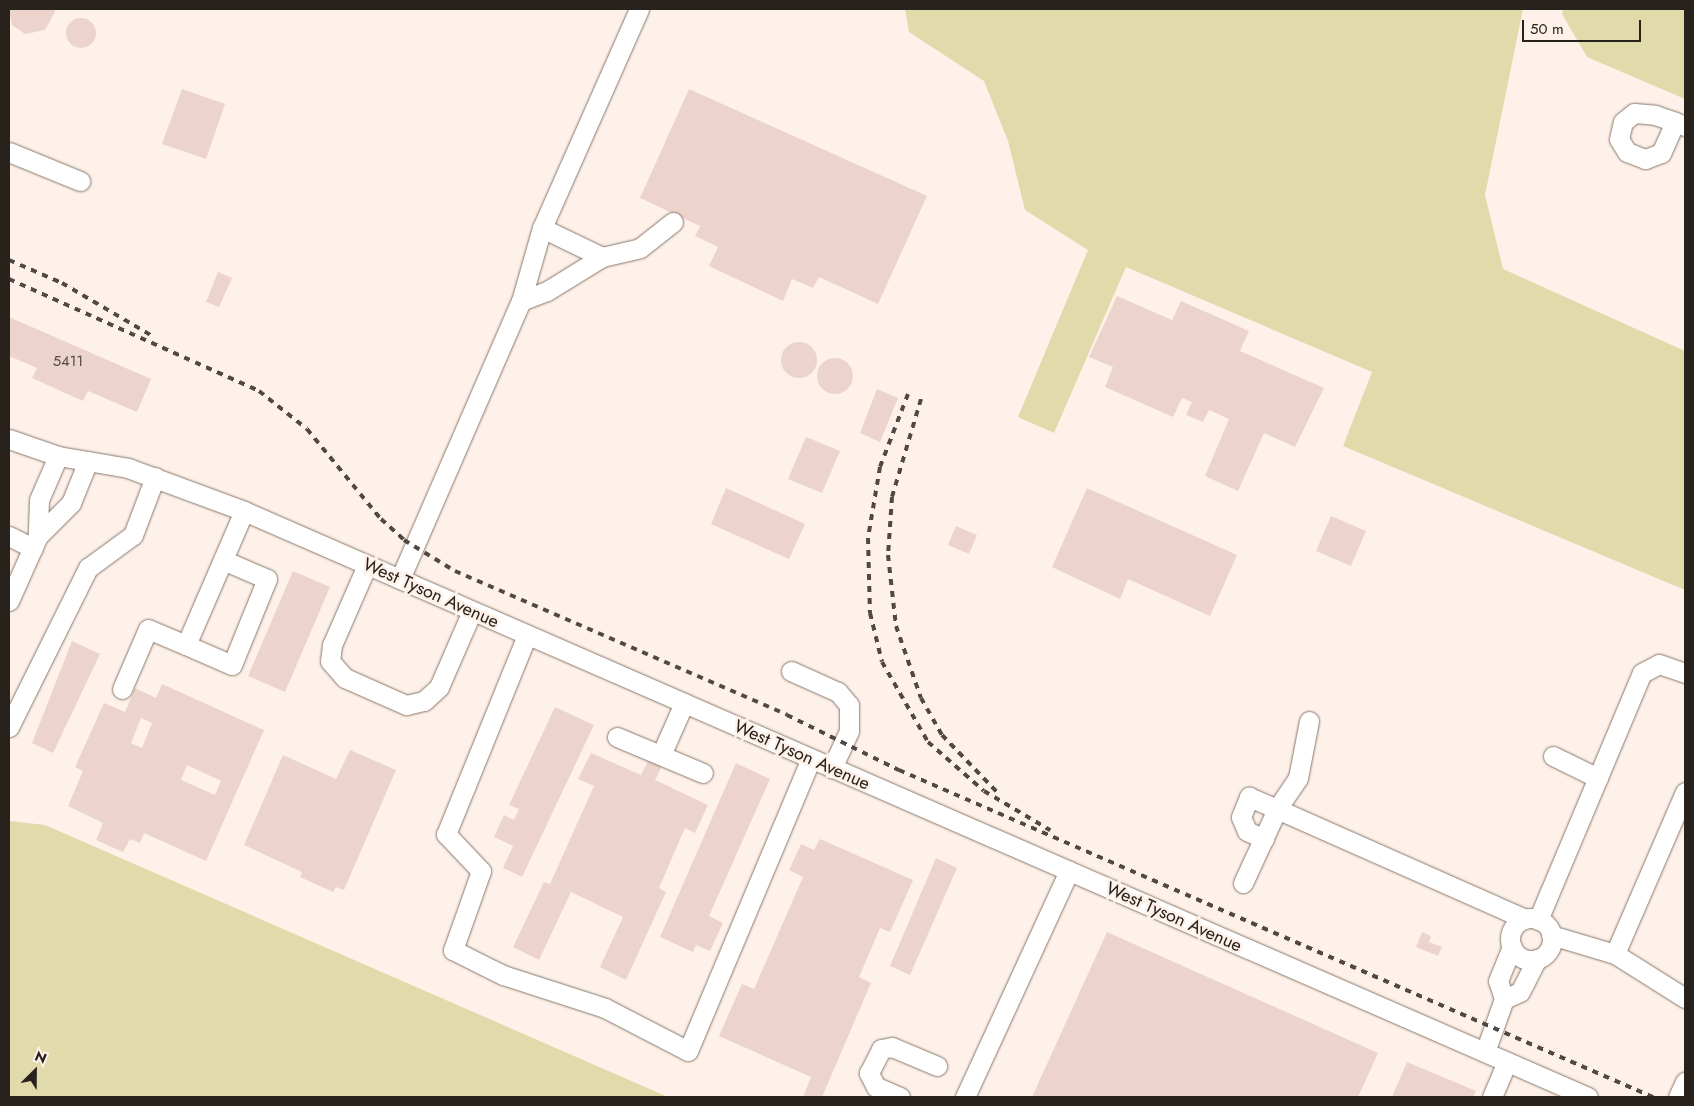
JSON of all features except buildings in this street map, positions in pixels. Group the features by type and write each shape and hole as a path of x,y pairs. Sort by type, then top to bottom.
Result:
{"street":[{"path":"400,579 521,302 542,228 639,9"},
{"path":"9,152 80,181"},
{"path":"521,302 547,291 602,257 640,248 673,222"},
{"path":"542,228 602,257"},
{"name":"West Tyson Avenue","path":"9,439 58,456 155,477 244,511 1588,1097"},
{"path":"9,601 35,542 39,500 58,456"},
{"path":"35,542 71,503 88,461"},
{"path":"9,727 88,568 134,535 155,477"},
{"path":"186,646 244,511"},
{"path":"9,536 35,542"},
{"path":"122,690 148,629 232,665 267,579 223,560"},
{"path":"367,565 330,661 353,682 406,705 424,701 439,687 472,611"},
{"path":"527,635 446,834 480,871 453,950 504,975 605,1008 688,1051 811,759"},
{"path":"1485,1052 1504,999 1498,981 1512,947 1512,931 1531,919 1598,778 1642,673 1659,664 1685,673"},
{"path":"791,671 838,692 849,705 849,732 832,768"},
{"path":"661,755 684,703"},
{"path":"1243,883 1277,809 1298,778 1309,721"},
{"path":"617,736 703,773"},
{"path":"1553,756 1598,778"},
{"path":"1615,954 1685,792"},
{"path":"1264,839 1246,832 1241,817 1249,798 1531,919 1551,935 1615,954 1685,998"},
{"path":"965,1097 1068,871"},
{"path":"1504,999 1520,992 1537,959 1548,952 1551,935"},
{"path":"1512,947 1524,958 1537,959"},
{"path":"900,1097 876,1087 870,1073 881,1049 892,1046 937,1066"},
{"path":"1492,1097 1507,1062"},
{"path":"1678,1097 1685,1082"}],"shaded area":[{"path":"905,9 1523,9 1485,195 1503,269 1685,351 1685,590 1343,446 1372,372 1126,267 1054,433 1018,417 1088,250 1025,210 1008,141 984,81 909,32"},
{"path":"1563,9 1685,9 1685,99 1587,57 1562,14"},
{"path":"9,821 45,825 668,1097 9,1097"}],"railway":[{"path":"9,260 62,283 154,337"},
{"path":"9,279 259,391 307,429 381,519 404,540 455,571 787,715 899,770 1653,1097"},
{"path":"908,394 880,467 868,538 870,613 882,662 928,742 984,791 1050,830"},
{"path":"921,399 892,497 888,555 896,626 921,698 942,735 998,793"}]}
